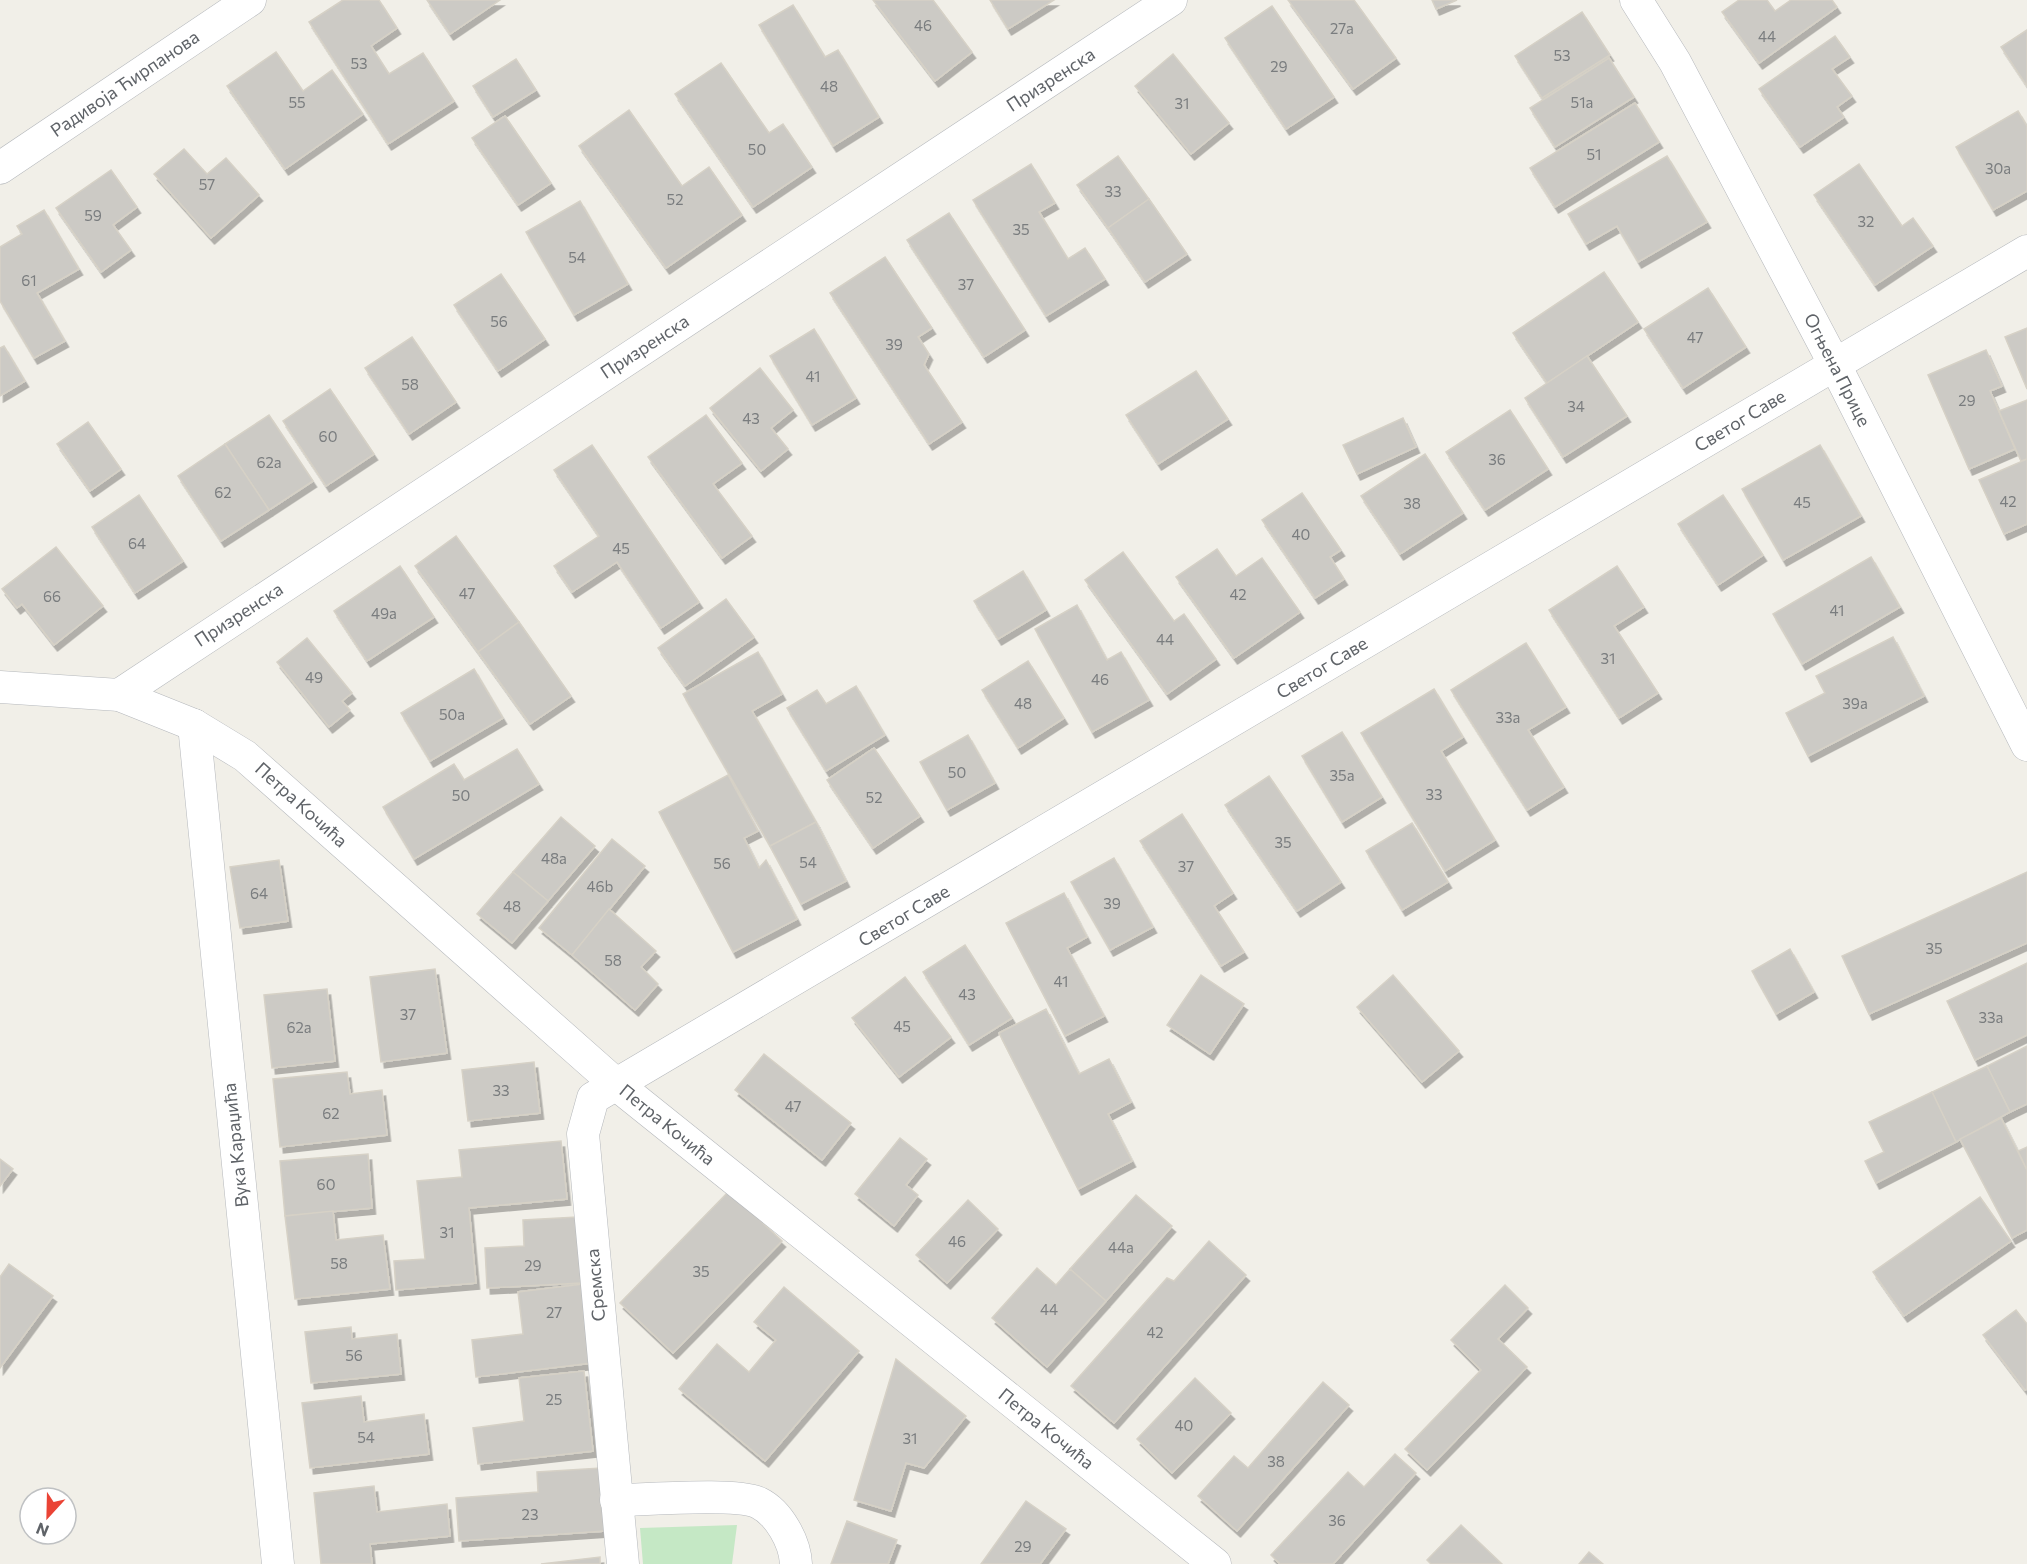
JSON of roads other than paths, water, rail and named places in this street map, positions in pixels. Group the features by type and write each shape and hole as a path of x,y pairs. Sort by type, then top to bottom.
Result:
{"street":[{"name":"Радивоја Ћирпанова","path":"0,168 250,0"},
{"name":"Призренска","path":"119,695 1171,0"},
{"name":"Огњена Прице","path":"1636,0 1675,62 1835,365 2027,745"},
{"name":"Светог Саве","path":"617,1085 2027,251"},
{"name":"Петра Кочића","path":"0,687 119,695 194,725 246,756 617,1085 1215,1564"},
{"name":"Вука Караџића","path":"194,725 278,1564"},
{"name":"Сремска","path":"617,1085 593,1098 583,1134 623,1564"},
{"path":"616,1500 738,1498 759,1503 788,1533 796,1564"}]}
